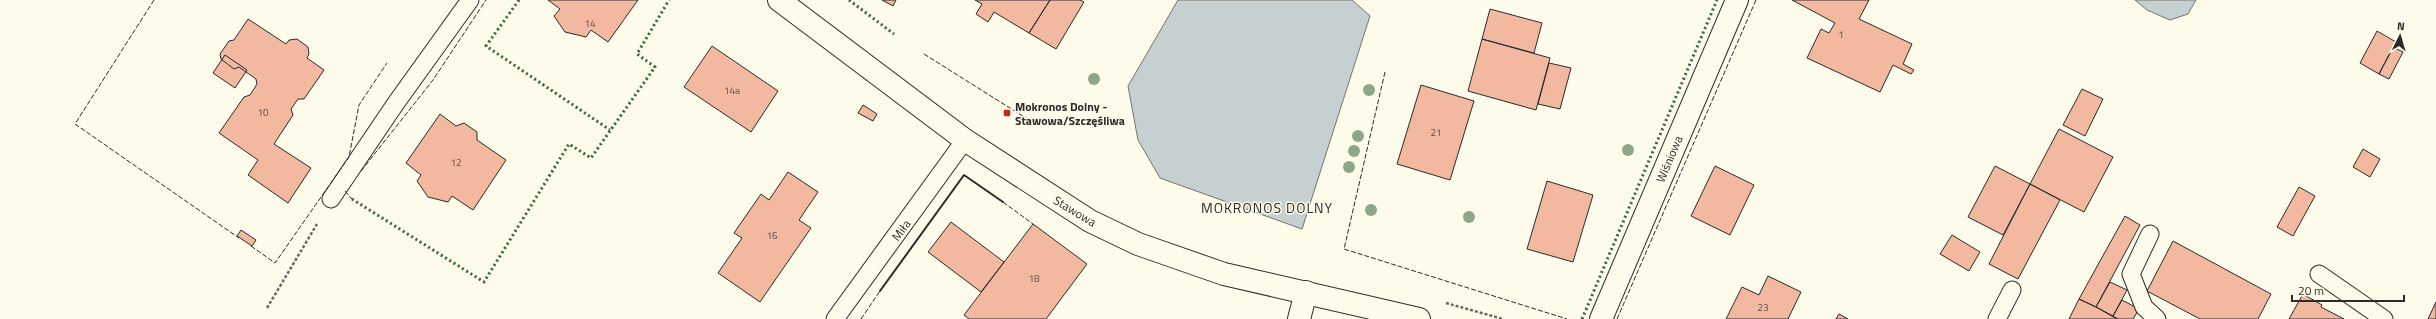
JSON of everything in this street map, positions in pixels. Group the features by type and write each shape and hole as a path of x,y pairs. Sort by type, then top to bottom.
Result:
{"street":[{"name":"Stawowa","path":"779,0 965,140 1090,221 1138,244 1224,274 1420,319"},
{"name":"Wiśniowa","path":"1601,319 1737,0"},
{"path":"1299,319 1306,292"}],"lane":[{"path":"332,200 396,103 470,0"},
{"name":"Miła","path":"835,319 965,140"},
{"path":"2150,234 2131,274 2144,307 2156,319"},
{"path":"2319,274 2384,319"},
{"path":"1997,319 2012,290"}],"path":[{"path":"268,308 332,200"},
{"path":"1438,301 1503,319"}],"shaded area":[{"path":"1178,0 1352,0 1370,16 1302,229 1160,178 1138,140 1128,86"},
{"path":"2135,0 2196,0 2188,14 2170,20 2147,10"}],"building":[{"path":"548,0 638,0 608,42 591,30 586,37 565,32 554,16 560,9"},
{"path":"882,0 896,0 893,6"},
{"path":"975,0 1050,0 1029,33 994,12 988,22 976,14 982,4"},
{"path":"1050,0 1080,0 1084,2 1056,49 1029,33"},
{"path":"1792,0 1869,0 1859,19 1912,44 1903,64 1914,70 1911,74 1893,65 1880,92 1807,58 1821,29 1829,33 1835,23"},
{"path":"1490,9 1542,23 1534,53 1482,39"},
{"path":"248,19 286,44 289,40 297,39 308,47 309,54 307,58 324,70 304,99 298,99 291,109 293,115 274,144 311,168 288,203 248,175 258,160 219,133 244,97 250,95 257,84 256,79 239,67 234,69 221,59 220,54 229,41 234,40"},
{"path":"2377,31 2396,42 2379,74 2360,63"},
{"path":"1482,39 1550,58 1536,110 1468,91"},
{"path":"712,46 778,91 751,132 684,87"},
{"path":"2393,47 2403,52 2389,79 2379,74"},
{"path":"225,55 247,70 235,88 213,73"},
{"path":"1549,63 1571,68 1560,109 1538,104"},
{"path":"1421,85 1474,101 1450,180 1397,164"},
{"path":"2082,89 2103,99 2085,136 2063,125"},
{"path":"863,105 877,114 873,121 858,113"},
{"path":"440,114 456,126 464,123 477,132 477,140 506,160 473,210 452,196 448,202 428,197 417,181 421,175 406,163"},
{"path":"2059,129 2113,157 2084,212 2030,184"},
{"path":"2363,149 2380,159 2370,177 2353,167"},
{"path":"1715,166 1754,185 1730,235 1691,216"},
{"path":"1995,166 2030,184 2003,235 1968,217"},
{"path":"788,172 818,192 799,220 811,228 760,302 718,273 742,238 734,233 761,194 769,200"},
{"path":"1547,181 1593,195 1573,262 1527,249"},
{"path":"2030,184 2060,200 2018,279 1989,264"},
{"path":"2299,187 2315,196 2293,236 2277,227"},
{"path":"2125,216 2140,225 2096,307 2079,299"},
{"path":"951,222 1004,262 981,292 928,252"},
{"path":"1033,224 1087,264 1046,319 969,319 964,315"},
{"path":"241,230 256,240 252,246 237,236"},
{"path":"1952,235 1980,252 1969,271 1940,254"},
{"path":"2173,241 2271,294 2258,319 2200,319 2147,291"},
{"path":"1768,276 1801,292 1788,319 1726,319 1742,287 1759,295"},
{"path":"2110,282 2127,290 2113,316 2096,307"},
{"path":"2303,294 2322,305 2321,307 2344,319 2289,319"},
{"path":"2079,299 2096,307 2117,319 2069,319"},
{"path":"2122,300 2139,309 2133,319 2118,319 2113,316"},
{"path":"2436,302 2436,319 2428,319"},
{"path":"1839,314 1848,319 1836,319"}],"hedge":[{"path":"519,0 486,46 610,130"},
{"path":"352,199 484,282 569,144 591,158 655,67 637,54 669,0"},
{"path":"849,0 894,34"},
{"path":"1582,319 1717,0"}],"fence":[{"path":"154,0 75,124 239,238"},
{"path":"361,171 433,80 486,0"},
{"path":"1617,319 1756,0"},
{"path":"924,54 1029,120"},
{"path":"251,246 275,263 349,157 359,105 387,63"},
{"path":"1385,72 1344,249 1567,319"},
{"path":"345,191 352,199"},
{"path":"1003,202 1033,224"},
{"path":"861,319 880,291"}],"wall":[{"path":"880,291 964,175 1003,202"}],"place":[{"name":"Mokronos Dolny - Stawowa/Szczęśliwa","path":"1007,113"}],"district":[{"name":"MOKRONOS DOLNY","path":"1267,207"}]}
